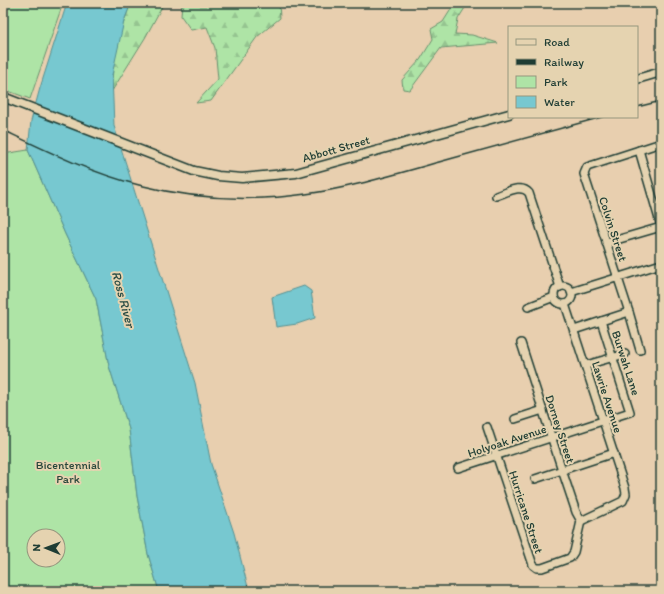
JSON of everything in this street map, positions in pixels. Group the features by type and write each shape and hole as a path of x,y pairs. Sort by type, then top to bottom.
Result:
{"main road":[{"path":"638,79 661,72"},
{"name":"Abbott Street","path":"3,97 194,171 218,176 242,178 296,173 508,114"}],"street":[{"path":"606,243 661,226 657,198 639,150 661,143"},
{"name":"Colvin Street","path":"639,150 590,166 585,170 585,177 640,350"},
{"path":"496,196 519,188 524,189 529,193 560,287"},
{"path":"572,292 661,264"},
{"path":"560,287 568,287 572,292 570,301 566,304 557,303 554,297 555,291 560,287"},
{"path":"528,307 554,297"},
{"name":"Lawrie Avenue","path":"566,304 625,488 626,496 620,502 581,521"},
{"path":"574,330 629,312"},
{"name":"Burwah Lane","path":"601,321 630,412"},
{"name":"Dorney Street","path":"521,344 576,512 581,521"},
{"path":"586,365 626,354"},
{"path":"515,419 543,410"},
{"name":"Holyoak Avenue","path":"458,468 630,412"},
{"path":"487,427 496,455"},
{"path":"535,478 614,453"},
{"name":"Hurricane Street","path":"496,455 530,562 534,567 542,568 570,558 574,552 581,521"}],"green space":[{"path":"3,3 63,3 30,99 3,89"},
{"path":"131,3 164,3 145,38 112,91 113,69 117,46"},
{"path":"182,3 279,3 280,18 257,37 211,101 196,103 218,79 215,48 207,27 191,30 181,16"},
{"path":"455,3 468,3 458,19 455,34 472,35 498,43 441,48 410,90 403,89 402,80 420,60 433,39 431,29 443,22"},
{"name":"Bicentennial Park","path":"28,150 65,234 96,299 109,366 129,429 137,496 148,554 159,591 3,591 3,154"}],"water":[{"name":"Ross River","path":"67,3 131,3 124,21 112,75 114,126 195,383 211,464 234,533 249,591 159,591 148,554 137,496 129,429 109,366 96,299 65,234 28,150 31,121"},
{"path":"304,286 311,291 315,318 297,324 276,327 272,297"}],"railway":[{"path":"638,107 661,101"},
{"path":"3,130 86,168 139,185 159,190 201,196 222,198 264,198 306,194 356,184 598,118"}]}
